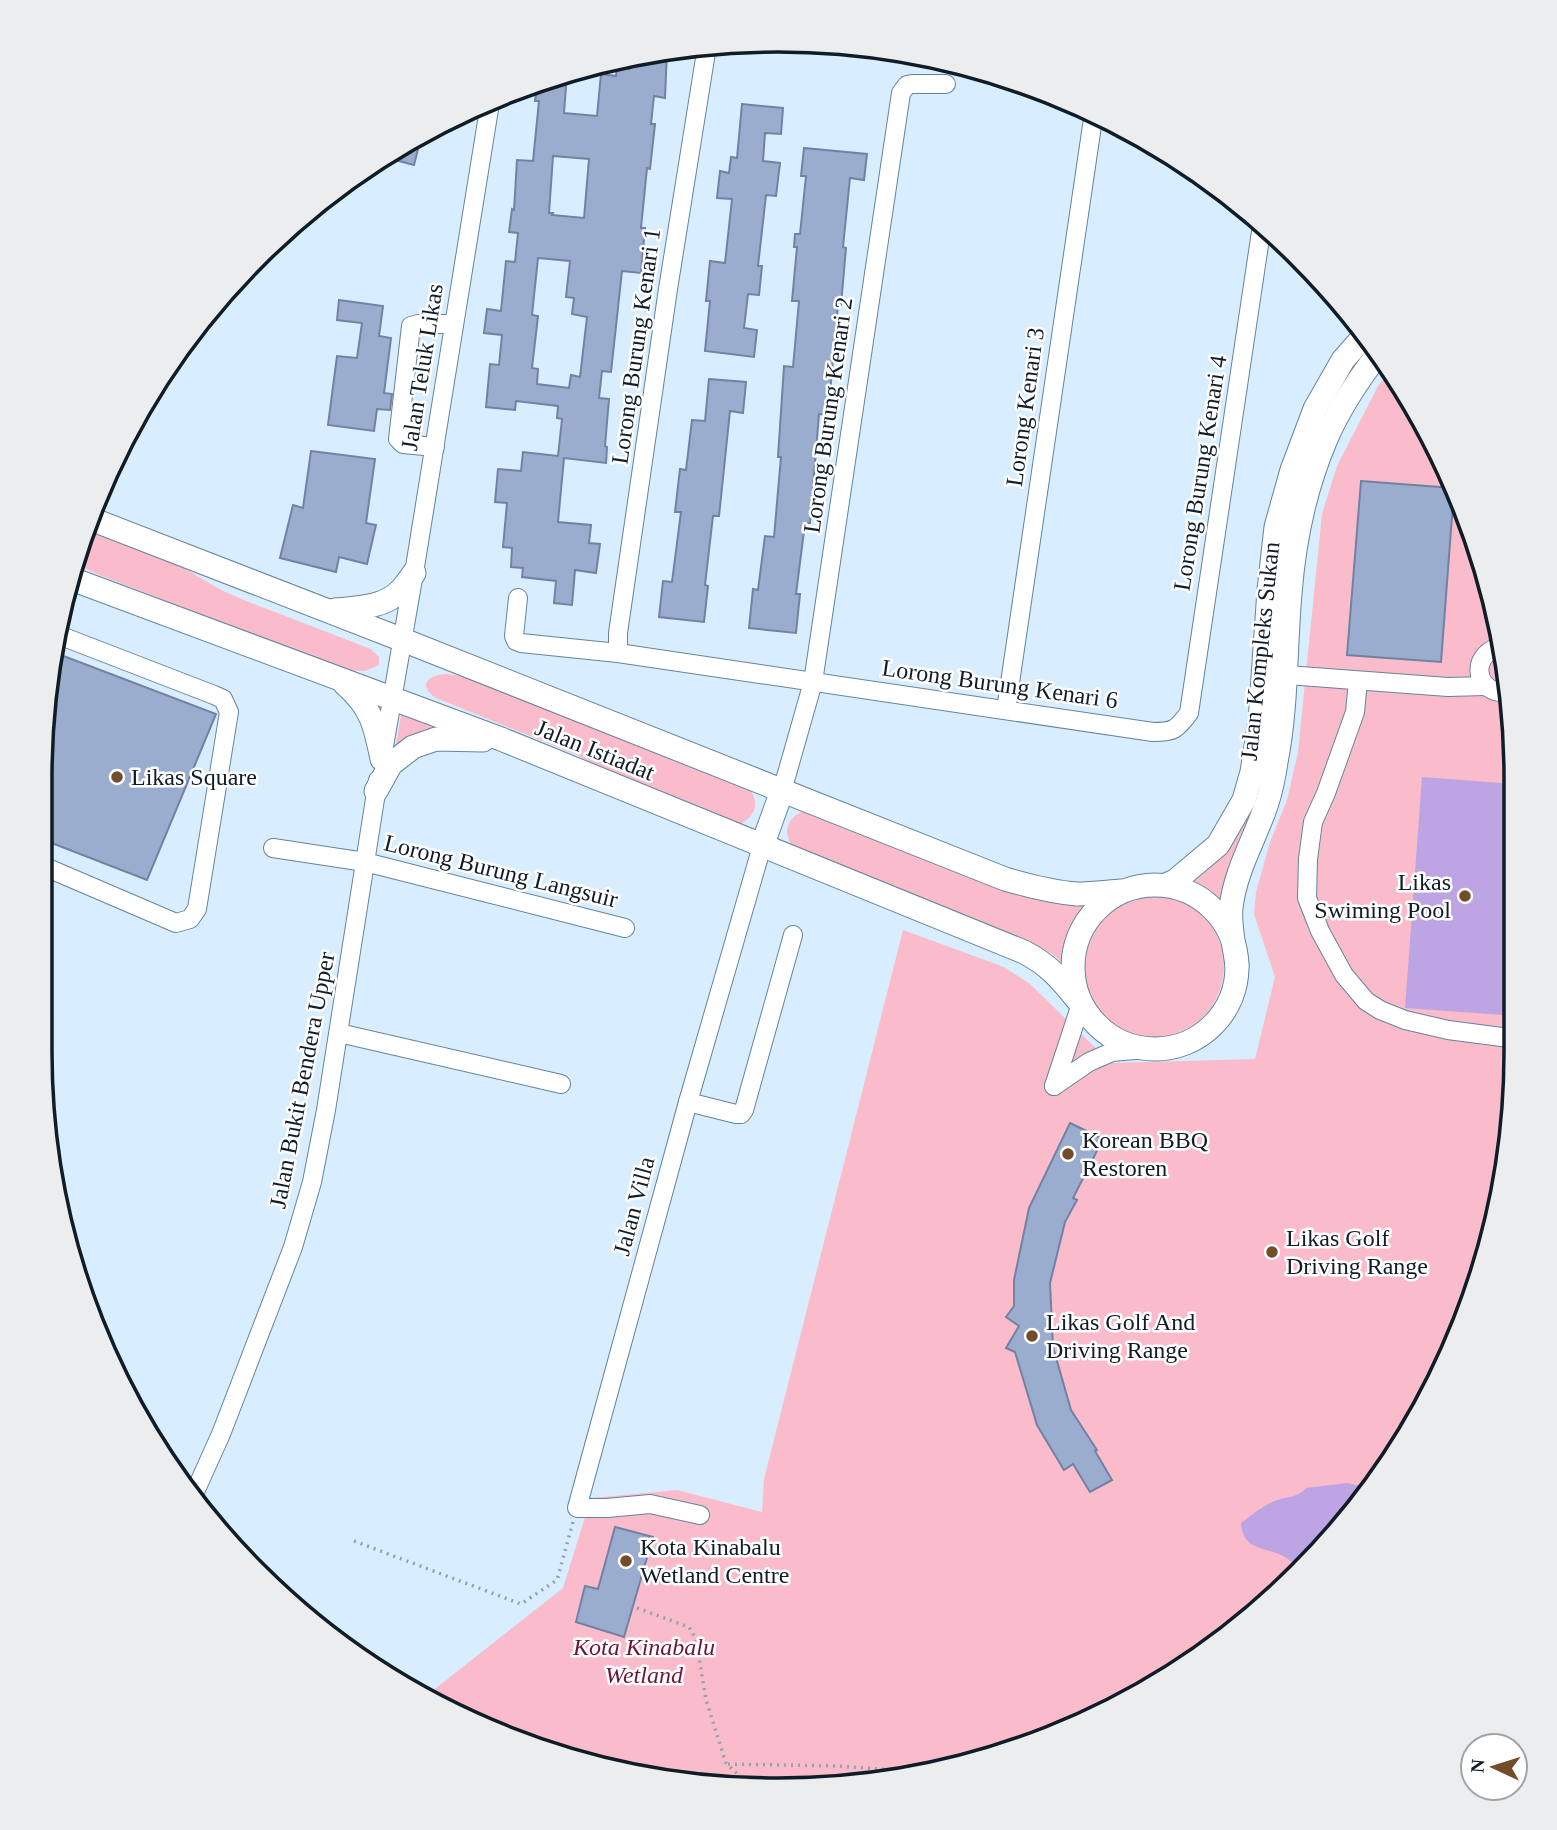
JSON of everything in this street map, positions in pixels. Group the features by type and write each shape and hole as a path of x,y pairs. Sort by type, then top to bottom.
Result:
{"main road":[{"name":"Jalan Kompleks Sukan","path":"1166,885 1175,881 1218,845 1244,800 1252,772 1260,721 1276,527 1292,470 1315,409 1343,360 1358,343"},
{"name":"Jalan Kompleks Sukan","path":"1237,966 1231,912 1234,890 1245,853 1267,803 1283,723 1290,592 1308,490 1335,421 1372,362"},
{"name":"Jalan Istiadat","path":"100,522 1005,879 1032,887 1079,894 1121,891"},
{"path":"328,611 371,607 398,593 414,573"},
{"name":"Jalan Istiadat","path":"80,582 500,739 1024,952 1043,962 1081,1004"},
{"path":"340,680 360,699 375,727 382,759"},
{"path":"376,791 391,764 413,747 426,741 500,739"},
{"path":"762,846 782,790"},
{"path":"1151,884 1166,885 1194,894 1217,912 1232,937 1237,966 1233,994 1219,1018 1199,1037 1174,1047 1146,1049 1120,1042 1097,1026 1081,1004 1073,979 1074,952 1078,939 1083,927 1099,906 1121,891 1151,884"}],"street":[{"name":"Lorong Burung Kenari 1","path":"618,653 618,634 666,302 705,57"},
{"name":"Lorong Burung Kenari 2","path":"782,790 813,682 901,93 907,85 912,84 946,84"},
{"name":"Jalan Teluk Likas","path":"392,700 488,113"},
{"name":"Lorong Kenari 3","path":"1006,710 1092,124"},
{"name":"Lorong Burung Kenari 4","path":"1179,726 1189,713 1260,236"},
{"path":"435,447 403,444 398,439 411,327 418,324 454,324"},
{"name":"Lorong Burung Kenari 6","path":"518,598 514,630 516,641 521,643 618,653 1153,732 1170,732 1179,726"},
{"path":"52,870 176,923 190,919 197,909 229,712 223,699 66,638"},
{"path":"1493,649 1483,656 1479,672 1486,686 1499,693"},
{"path":"1287,675 1448,687 1486,686"},
{"path":"1358,681 1355,712 1313,822 1307,859 1307,898 1320,931 1343,975 1366,1001 1380,1010 1405,1020 1448,1030 1504,1037"},
{"name":"Jalan Bukit Bendera Upper","path":"198,1486 221,1434 293,1247 312,1182 392,700"},
{"name":"Jalan Villa","path":"577,1508 688,1102 762,846"},
{"name":"Lorong Burung Langsuir","path":"273,848 365,862 625,928"},
{"path":"688,1102 736,1114 741,1114 744,1110 793,935"},
{"path":"1081,1004 1054,1086 1089,1062 1112,1052 1146,1049"},
{"path":"339,1032 561,1084"},
{"path":"577,1508 650,1504 700,1515"}],"path":[{"path":"354,1541 521,1604 557,1580 577,1508"},
{"path":"637,1608 689,1627 696,1639 706,1700 726,1763 740,1776"},
{"path":"726,1763 884,1769"}],"green space":[{"path":"1364,351 1368,357 1323,428 1266,778 1221,909 1211,898 1190,884 1208,870 1227,847 1323,415"},
{"name":"Kota Kinabalu Wetland","path":"1384,378 1430,457 1466,545 1491,637 1503,731 1504,778 1503,1099 1491,1193 1466,1285 1449,1329 1430,1373 1382,1455 1324,1530 1292,1565 1257,1597 1182,1655 1100,1703 1012,1739 966,1753 920,1764 826,1776 778,1778 684,1771 637,1764 545,1739 457,1703 433,1690 563,1588 591,1498 677,1490 762,1512 764,1479 903,930 1004,967 1030,984 1111,1063 1255,1059 1275,977 1254,914 1256,892 1270,842 1287,800 1298,752 1322,514 1337,466"},
{"path":"97,531 174,562 219,589 246,601 371,649 379,657 379,665 365,671 343,670 84,568"},
{"path":"434,676 463,676 749,788 755,804 753,813 739,825 632,786 577,755 436,698 427,689 427,682"},
{"path":"403,715 452,734 394,756"},
{"path":"801,812 1087,904 1070,930 1062,962 1027,940 793,847 787,832 789,823"},
{"path":"1152,894 1180,899 1203,915 1219,938 1224,966 1219,994 1203,1017 1180,1033 1152,1038 1124,1033 1101,1017 1085,994 1080,966 1085,938 1101,915 1124,899"}],"shaded area":[{"name":"Likas Swiming Pool","path":"1422,777 1504,783 1504,1015 1405,1008"},
{"path":"1347,1483 1359,1486 1293,1563 1285,1557 1251,1544 1246,1539 1241,1523 1266,1505 1296,1495 1306,1488"}],"building":[{"path":"667,62 665,98 654,96 651,124 655,124 641,228 645,228 641,273 622,271 611,372 602,371 599,398 609,399 606,463 564,458 558,522 591,525 589,543 600,544 596,573 575,570 572,605 554,603 556,581 522,577 523,568 511,567 512,548 503,547 507,503 495,502 498,469 521,471 523,452 558,456 562,419 557,418 558,406 516,401 515,410 486,407 490,364 499,365 502,335 484,333 487,309 501,311 506,261 515,262 518,233 509,232 512,209 514,210 517,160 533,161 539,101 535,101 536,94 566,85 564,113 597,116 601,75 616,76 617,71","holes":["553,156 589,159 584,218 549,213","538,258 570,261 566,297 574,298 572,314 587,317 580,377 571,375 569,388 537,384 538,369 532,368 538,316 532,315"]},
{"path":"742,104 783,108 781,134 765,133 763,161 780,163 776,196 766,195 758,266 762,266 759,295 748,294 744,328 757,330 754,357 705,351 710,301 706,301 710,261 725,263 732,199 717,198 720,171 729,173 731,157 737,158"},
{"path":"804,148 867,154 864,180 850,178 843,247 846,248 841,305 838,305 828,415 819,414 810,523 805,523 796,594 800,594 796,633 749,628 753,589 758,590 765,536 774,537 781,457 778,457 784,366 793,367 799,301 792,301 797,247 794,247 795,234 800,234 806,176 801,176"},
{"path":"418,149 414,165 398,161"},
{"path":"339,300 383,306 379,336 391,338 384,393 392,394 390,410 377,409 374,431 328,425 337,356 357,358 362,323 337,320"},
{"path":"709,379 746,382 743,413 730,411 719,516 713,516 705,585 708,586 704,622 659,617 663,581 672,582 681,512 675,512 680,469 686,470 692,420 705,421"},
{"path":"311,451 375,459 366,523 376,525 367,564 339,557 336,572 280,558 293,505 303,508"},
{"path":"1361,481 1443,487 1452,510 1441,662 1347,655"},
{"name":"Likas Square","path":"63,656 216,714 147,880 52,843 54,731"},
{"name":"Likas Golf And Driving Range","path":"1070,1123 1103,1139 1073,1198 1077,1200 1065,1222 1050,1283 1053,1347 1071,1410 1097,1450 1095,1451 1112,1480 1090,1492 1073,1464 1064,1470 1037,1425 1015,1352 1006,1348 1019,1326 1006,1317 1014,1306 1014,1280 1029,1208"},
{"name":"Kota Kinabalu Wetland Centre","path":"615,1527 653,1537 624,1637 576,1622 585,1586 598,1589"}],"place":[{"name":"Likas Square","path":"117,777"},
{"name":"Likas Swiming Pool","path":"1465,896"},
{"name":"Korean BBQ Restoren","path":"1068,1154"},
{"name":"Likas Golf Driving Range","path":"1272,1252"},
{"name":"Likas Golf And Driving Range","path":"1032,1336"},
{"name":"Kota Kinabalu Wetland Centre","path":"626,1561"}]}
